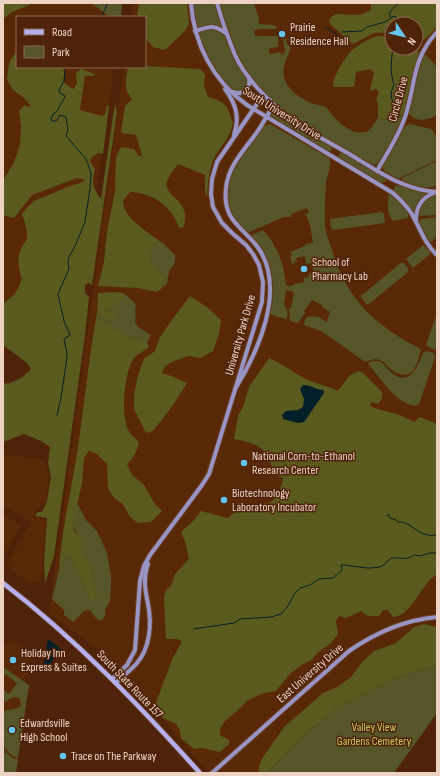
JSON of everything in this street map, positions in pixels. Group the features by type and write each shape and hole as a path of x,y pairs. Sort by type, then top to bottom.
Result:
{"main road":[{"name":"South State Route 157","path":"3,583 56,626 112,679 200,773"}],"street":[{"name":"South University Drive","path":"191,3 195,31 205,56 221,82 231,92 266,117 387,189 404,203 416,220 425,241 437,255"},
{"name":"South University Drive","path":"217,3 222,22 236,56 249,77 283,113 303,127 393,180 410,188 436,192"},
{"path":"195,31 212,26 219,28 227,34"},
{"name":"Circle Drive","path":"377,171 401,128 406,115 420,55 437,32"},
{"path":"231,92 238,94 246,91 249,84 249,77"},
{"path":"221,82 233,100 237,112 236,127 231,141"},
{"name":"University Park Drive","path":"112,679 127,665 134,650 141,577 147,560 209,474 235,389 262,302 263,282 261,269 246,245 222,223 212,200 211,186 215,168 221,156 259,101 264,99 270,100 272,109 234,164 229,174 226,186 226,200 229,212 234,222 255,244 262,254 269,272 271,288 268,309 259,339 250,362 235,389"},
{"path":"261,127 267,122 273,121"},
{"path":"416,220 420,202 427,196 436,192"},
{"name":"University Park Drive","path":"116,683 136,664 144,653 148,642 150,613 144,581 146,568 156,548"},
{"name":"East University Drive","path":"212,773 348,651 386,630 408,622 437,617"}],"shaded area":[{"path":"3,3 34,3 12,12 3,19"},
{"path":"5,3 91,3 109,16 16,16 16,68 114,68 69,390 3,344 3,6"},
{"path":"133,3 437,3 437,667 431,666 401,676 336,709 306,733 267,773 209,773 109,658 49,613 124,68 146,68 146,16 131,16"},
{"path":"139,3 187,3 189,24 185,31 165,50 153,47 146,40 146,16 137,16"},
{"path":"371,3 437,3 437,27 424,40 424,16 384,16 384,32 374,33 353,44 331,25 329,21 331,17 336,14 360,15 371,10"},
{"path":"378,36 384,36 384,56 418,56 404,114 398,117 391,119 378,118 378,102 376,101 379,92 378,90 374,89 373,91 370,90 374,73 370,69 356,72 354,87 333,87 337,72 348,54 361,43"},
{"path":"16,53 16,68 65,68 63,82 73,89 77,84 76,73 81,69 95,74 94,76 85,76 80,110 102,116 105,114 107,105 109,106 103,154 98,153 92,157 90,161 95,170 93,179 94,186 101,199 115,103 117,112 92,285 89,283 85,285 85,293 89,297 85,335 54,556 45,583 44,562 47,518 35,516 38,512 42,512 47,501 51,477 48,463 50,447 41,441 24,434 3,442 3,384 18,380 31,369 27,363 3,345 3,304 15,294 22,279 19,271 19,253 27,239 27,234 22,214 37,200 86,180 77,178 32,195 14,218 3,215 3,181 14,162 20,145 21,126 19,111 25,105 28,107 31,106 24,98 13,90 7,80 10,61"},
{"path":"146,66 200,69 205,74 204,86 208,97 223,103 229,112 233,123 228,137 215,156 211,166 207,197 205,192 205,175 178,164 170,175 166,184 172,195 181,204 184,210 184,227 179,228 172,213 154,198 130,192 123,201 124,207 131,218 141,228 158,240 151,253 150,261 165,277 162,288 157,292 137,288 98,286 104,262 107,231 115,191 116,157 121,147 134,149 139,156 142,156 136,135 121,133 125,106 132,99 126,88 128,68 146,68"},
{"path":"118,292 125,294 123,299 105,311 116,314 113,320 105,318 97,313 98,293"},
{"path":"190,296 208,308 221,320 219,334 213,351 201,358 189,356 165,366 162,373 187,383 173,405 153,431 146,433 134,409 134,395 138,375 144,359 155,351 159,339"},
{"path":"96,318 126,335 147,343 149,347 133,359 129,368 125,386 124,405 126,423 129,432 139,442 135,454 127,464 132,475 144,485 155,504 162,511 151,522 138,523 130,517 123,504 114,498 108,488 107,464 97,454 89,451 84,458 82,483 73,522 74,531 83,542 81,552 92,565 93,582 98,595 93,601 89,598 71,556 65,557 62,567 59,570 60,554 77,456"},
{"path":"269,358 308,380 338,391 350,375 360,371 382,392 382,398 378,404 371,402 370,405 374,408 400,415 414,422 420,417 437,424 437,574 427,583 406,611 400,615 393,617 388,610 383,610 379,616 369,616 361,611 346,618 339,616 336,621 338,634 331,643 316,654 313,659 300,666 290,674 276,691 261,694 247,701 225,721 220,729 220,735 229,740 229,744 220,752 202,748 194,749 181,738 180,730 176,724 163,718 155,705 172,660 182,641 177,639 166,639 164,597 166,590 171,586 175,574 189,559 186,544 181,532 201,511 228,518 240,508 261,509 265,504 276,497 280,490 283,478 274,473 265,452 256,445 234,439 238,416 244,404 249,387"},
{"path":"3,454 41,459 47,466 49,478 46,501 38,508 33,517 46,519 41,582 32,583 19,576 7,564 31,522 3,505"},
{"path":"3,514 21,525 3,557"},
{"path":"424,624 437,627 437,667 431,666 401,676 336,709 306,733 267,773 258,773 260,763 265,754 285,726 323,693 337,687 351,677 362,662 374,651 396,643 414,627"},
{"name":"Edwardsville High School","path":"12,639 31,652 28,676 24,682 29,685 16,773 3,773 3,667 14,675 3,666 3,644 10,642"}],"green space":[{"path":"91,3 122,3 121,16 109,16"},
{"path":"191,3 254,3 259,24 273,25 277,27 276,29 258,29 254,31 255,35 258,36 278,36 278,47 269,49 269,53 272,54 279,52 283,55 285,51 283,39 286,39 287,44 291,48 283,73 284,79 290,89 300,97 313,104 326,107 338,121 349,129 355,132 368,131 378,118 389,120 405,115 379,164 372,165 352,153 353,151 350,155 283,113 249,77 248,88 235,93 221,82 201,48"},
{"path":"424,53 437,67 437,115 422,120 414,118 409,113 418,67"},
{"path":"275,109 290,121 331,146 332,150 328,152 270,116"},
{"path":"270,124 330,159 326,183 325,223 337,265 354,296 376,320 404,340 421,349 417,363 413,371 410,373 405,375 400,374 378,359 365,362 323,332 304,325 305,319 309,316 319,317 326,322 330,312 322,307 322,305 312,300 298,323 290,321 289,308 291,308 294,292 286,290 284,306 286,307 288,313 286,319 274,316 270,313 273,297 273,279 265,257 252,235 263,230 268,236 276,248 282,262 286,285 291,286 304,282 304,278 309,277 309,274 314,273 312,263 306,264 305,256 296,258 297,263 294,261 294,264 292,264 290,257 292,255 290,252 305,246 305,244 313,243 310,225 306,215 304,215 309,212 307,208 291,214 291,217 284,217 247,233 237,221 230,209 228,196 229,183 234,171 248,147 264,126"},
{"path":"410,124 431,129 434,132 437,143 437,160 398,179 385,171 382,167 403,128"},
{"path":"344,153 385,178 386,181 381,183 340,159 339,155"},
{"path":"437,161 437,185 433,187 424,187 410,184 402,180 402,178"},
{"path":"396,185 427,193 418,202 415,214 394,191"},
{"path":"389,194 396,197 402,203 407,211 408,218 393,221 388,208"},
{"path":"434,195 437,195 437,215 420,216 418,214 421,205"},
{"path":"381,212 384,214 385,223 334,230 331,228 330,219"},
{"path":"437,217 436,236 433,241 429,242 421,228 419,221 421,219"},
{"path":"158,240 175,255 175,262 169,272 167,284 162,288 165,277 150,261 151,253"},
{"path":"423,245 430,252 430,254 413,268 406,259"},
{"path":"401,263 404,263 408,269 408,272 369,304 366,304 361,297 362,295"},
{"path":"125,294 136,304 135,322 138,327 151,335 147,343 126,335 96,318 97,313 101,316 106,309 123,299"},
{"path":"437,314 437,349 435,350 428,347 426,344"},
{"path":"426,351 434,353 435,357 419,404 416,406 401,400 389,390 368,364 372,361 379,361 393,374 399,377 405,377 409,376 413,372 423,353"},
{"path":"77,503 86,520 97,531 107,553 111,576 110,601 105,610 105,616 101,621 96,618 90,610 84,611 73,622 64,615 64,610 52,599 59,570 62,567 65,557 71,556 89,598 98,596 93,582 92,565 81,552 83,542 76,532 73,524"},
{"name":"Valley View Gardens Cemetery","path":"431,666 437,667 437,713 394,773 267,773 306,733 336,709 401,676"},
{"name":"Edwardsville High School","path":"3,667 29,685 18,758 12,756 3,746 3,715 5,711 20,707 21,704 20,699 16,697 10,698 6,702 3,701 3,689 9,694 17,683 5,674 3,676"},
{"path":"3,748 12,758 18,759 16,773 3,773 4,754 6,752"}],"water":[{"path":"303,385 323,390 324,393 304,422 298,423 283,419 282,415 286,411 298,410 303,407 304,399 300,389"},
{"path":"48,639 61,649 46,670 43,668"}],"waterway":[{"path":"103,16 107,3"},
{"path":"390,16 390,12 399,3"},
{"path":"342,32 362,31 367,27 384,22"},
{"path":"325,27 338,35"},
{"path":"392,56 391,67 394,85 391,95 392,100 398,108"},
{"path":"57,415 67,354 64,339 70,335 64,321 58,294 69,269 69,257 85,222 91,174 86,159 66,136 68,130 66,117 60,115 56,121 51,120 53,114 57,111 65,97 59,90 65,79 64,68"},
{"path":"387,515 398,522 403,522 410,525 424,534 437,535"},
{"path":"194,629 234,623 240,619 271,617 281,614 300,588 310,585 319,579 333,578 342,570 341,565 372,568 382,566 391,558 409,558 414,555 420,556 430,553 437,553"}],"place":[{"name":"Prairie Residence Hall","path":"282,34"},
{"name":"School of Pharmacy Lab","path":"304,269"},
{"name":"National Corn-to-Ethanol Research Center","path":"244,463"},
{"name":"Biotechnology Laboratory Incubator","path":"224,500"},
{"name":"Holiday Inn Express & Suites","path":"13,660"},
{"name":"Edwardsville High School","path":"12,730"},
{"name":"Trace on The Parkway","path":"63,756"}]}
